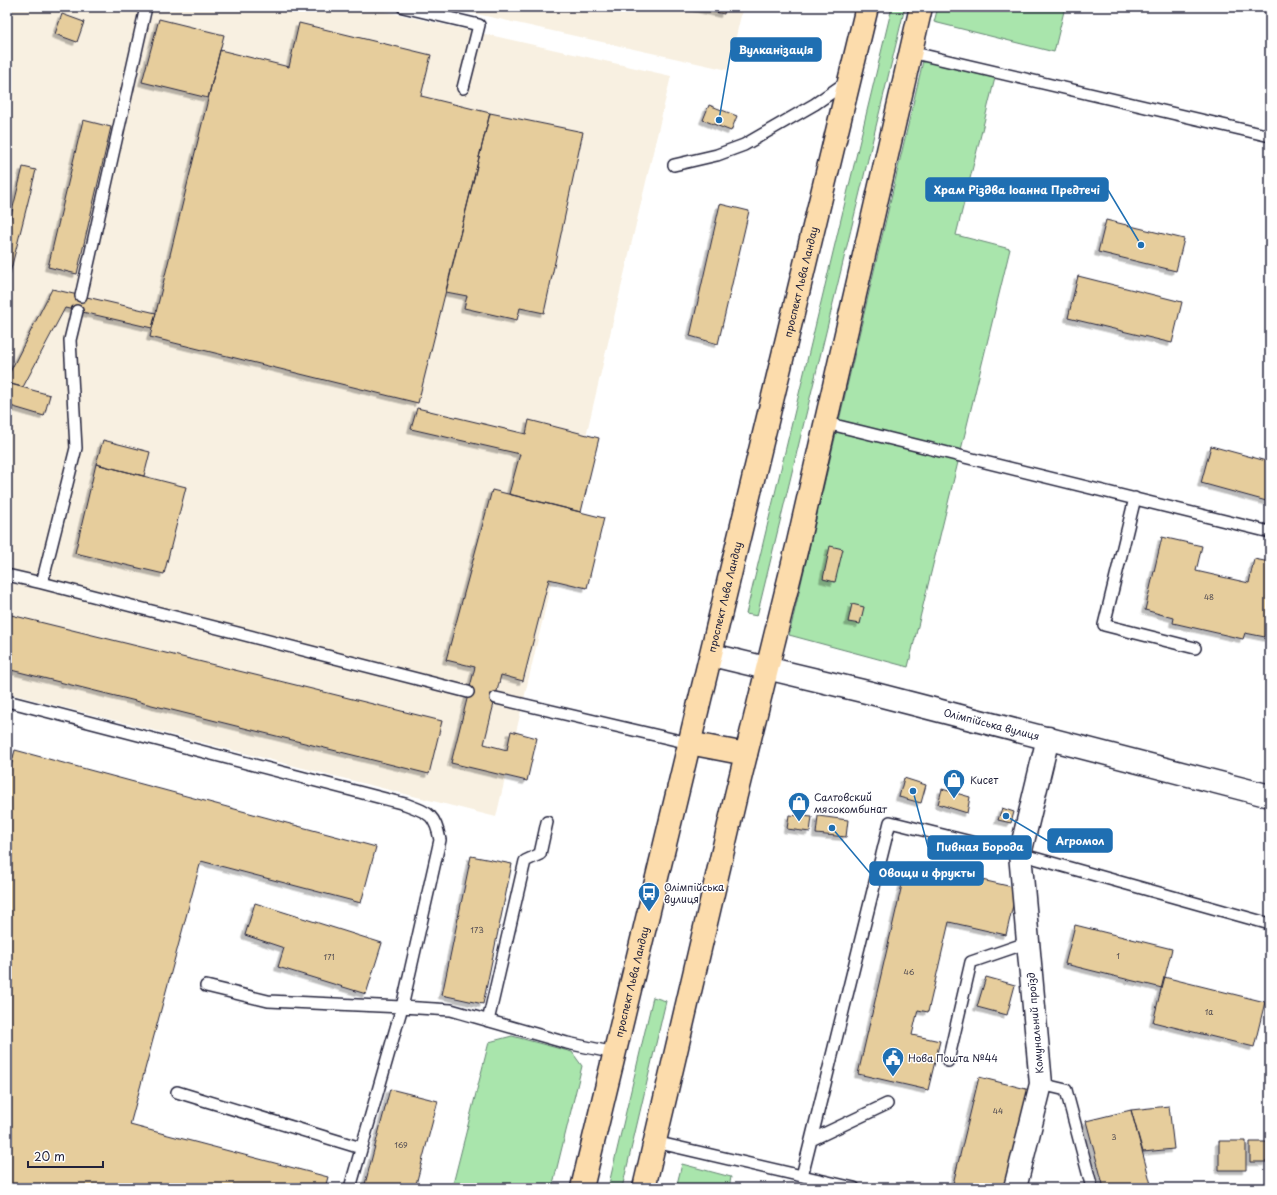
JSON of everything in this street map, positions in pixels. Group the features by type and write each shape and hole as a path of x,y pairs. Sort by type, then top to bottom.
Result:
{"main road":[{"name":"проспект Льва Ландау","path":"582,1188 867,7"},
{"path":"644,1188 746,754 826,423 921,7"},
{"path":"689,743 746,754"}],"street":[{"name":"Олімпійська вулиця","path":"712,654 1048,738 1270,796"},
{"name":"Комунальний проїзд","path":"1015,1188 1040,1084 1029,942 1020,854 1048,738"}],"lane":[{"path":"81,296 146,7"},
{"path":"402,7 480,25 463,88"},
{"path":"910,52 1270,136"},
{"path":"674,165 717,156 744,145 815,104 850,80"},
{"path":"42,583 76,448 70,340 77,311"},
{"path":"826,423 1270,532"},
{"path":"1135,498 1104,625 1196,648"},
{"path":"7,575 468,692"},
{"path":"496,698 689,743"},
{"path":"7,701 405,804 424,811 436,822 440,840 402,1007 350,1188"},
{"path":"488,1021 524,861 540,854 547,822"},
{"path":"802,1176 890,822 1020,854 1270,924"},
{"path":"948,1060 971,962 1029,942"},
{"path":"206,986 268,1001 450,1010 567,1043 615,1053"},
{"path":"1040,1084 1066,1090 1092,1188"},
{"path":"177,1092 361,1148"},
{"path":"810,1140 888,1104"},
{"path":"655,1142 854,1188"}],"shaded area":[{"path":"7,7 366,7 671,76 496,817 7,693"},
{"path":"445,7 743,7 728,70"}],"green space":[{"path":"892,7 905,7 757,616 746,614"},
{"path":"938,7 1065,7 1054,52 934,22"},
{"path":"923,61 995,78 956,235 1010,249 908,667 789,635"},
{"path":"653,997 666,1001 622,1188 608,1188"},
{"path":"512,1036 572,1052 582,1066 552,1188 452,1188 489,1042"},
{"path":"682,1164 731,1177 729,1188 676,1188"}],"building":[{"path":"693,7 725,7 724,14"},
{"path":"62,14 84,22 77,42 55,34"},
{"path":"159,19 224,35 208,98 142,82"},
{"path":"299,23 431,55 421,96 490,113 418,403 150,337 220,50 289,67"},
{"path":"709,105 737,116 731,131 703,120"},
{"path":"490,113 583,132 544,313 520,308 517,320 464,308 467,296 446,292"},
{"path":"83,120 111,127 77,274 48,267"},
{"path":"23,167 36,170 7,285 7,232"},
{"path":"720,204 749,211 718,344 690,336"},
{"path":"1106,220 1184,239 1176,271 1098,252"},
{"path":"1078,276 1182,302 1172,343 1068,318"},
{"path":"52,289 156,313 152,328 65,308 23,387 7,383 7,378"},
{"path":"7,383 50,395 44,416 7,405"},
{"path":"417,408 526,434 529,420 599,438 581,512 509,494 520,454 411,429"},
{"path":"103,440 150,452 144,476 96,464"},
{"path":"1211,446 1270,462 1270,502 1201,483"},
{"path":"96,464 186,487 164,574 75,553"},
{"path":"492,490 604,518 587,588 549,579 523,681 501,675 484,744 507,750 511,731 537,738 527,781 451,763 475,667 446,660"},
{"path":"1162,537 1202,546 1196,571 1249,583 1254,559 1270,562 1270,638 1245,633 1243,639 1173,623 1174,618 1145,610"},
{"path":"830,546 843,549 835,582 823,579"},
{"path":"852,604 864,607 860,624 848,622"},
{"path":"7,614 442,721 429,774 7,669"},
{"path":"15,750 376,847 361,903 201,861 130,1125 328,1177 325,1188 7,1188 7,782"},
{"path":"904,778 926,785 921,803 899,797"},
{"name":"Кисет","path":"942,789 970,797 967,813 938,804"},
{"path":"1002,808 1014,812 1011,823 998,820"},
{"name":"Салтовский мясокомбинат","path":"789,815 812,817 810,832 787,829"},
{"path":"818,816 848,820 846,837 816,834"},
{"path":"471,856 512,864 483,1004 442,995"},
{"path":"907,863 1017,888 1006,935 949,922 928,1012 918,1010 912,1035 940,1041 928,1090 858,1074"},
{"path":"255,903 382,943 366,994 278,967 284,948 245,935"},
{"path":"1075,925 1172,949 1162,988 1065,964"},
{"path":"986,977 1015,985 1007,1015 977,1007"},
{"path":"1164,977 1265,1002 1254,1047 1153,1022"},
{"path":"979,1077 1030,1090 1006,1188 952,1188"},
{"path":"390,1089 438,1101 415,1188 364,1188"},
{"path":"1169,1106 1174,1149 1143,1152 1131,1110"},
{"path":"1131,1110 1152,1188 1104,1188 1086,1121"},
{"path":"1219,1141 1246,1141 1246,1170 1219,1170"},
{"path":"1250,1142 1267,1142 1267,1162 1250,1162"}],"place":[{"name":"Вулканізація","path":"719,120"},
{"name":"Храм Різдва Іоанна Предтечі","path":"1141,245"},
{"name":"Пивная Борода","path":"913,791"},
{"name":"Кисет","path":"954,800"},
{"name":"Агромол","path":"1006,816"},
{"name":"Салтовский мясокомбинат","path":"799,822"},
{"name":"Овощи и фрукты","path":"832,828"},
{"name":"Олімпійська вулиця","path":"649,912"},
{"name":"Нова Пошта №44","path":"893,1078"}]}
